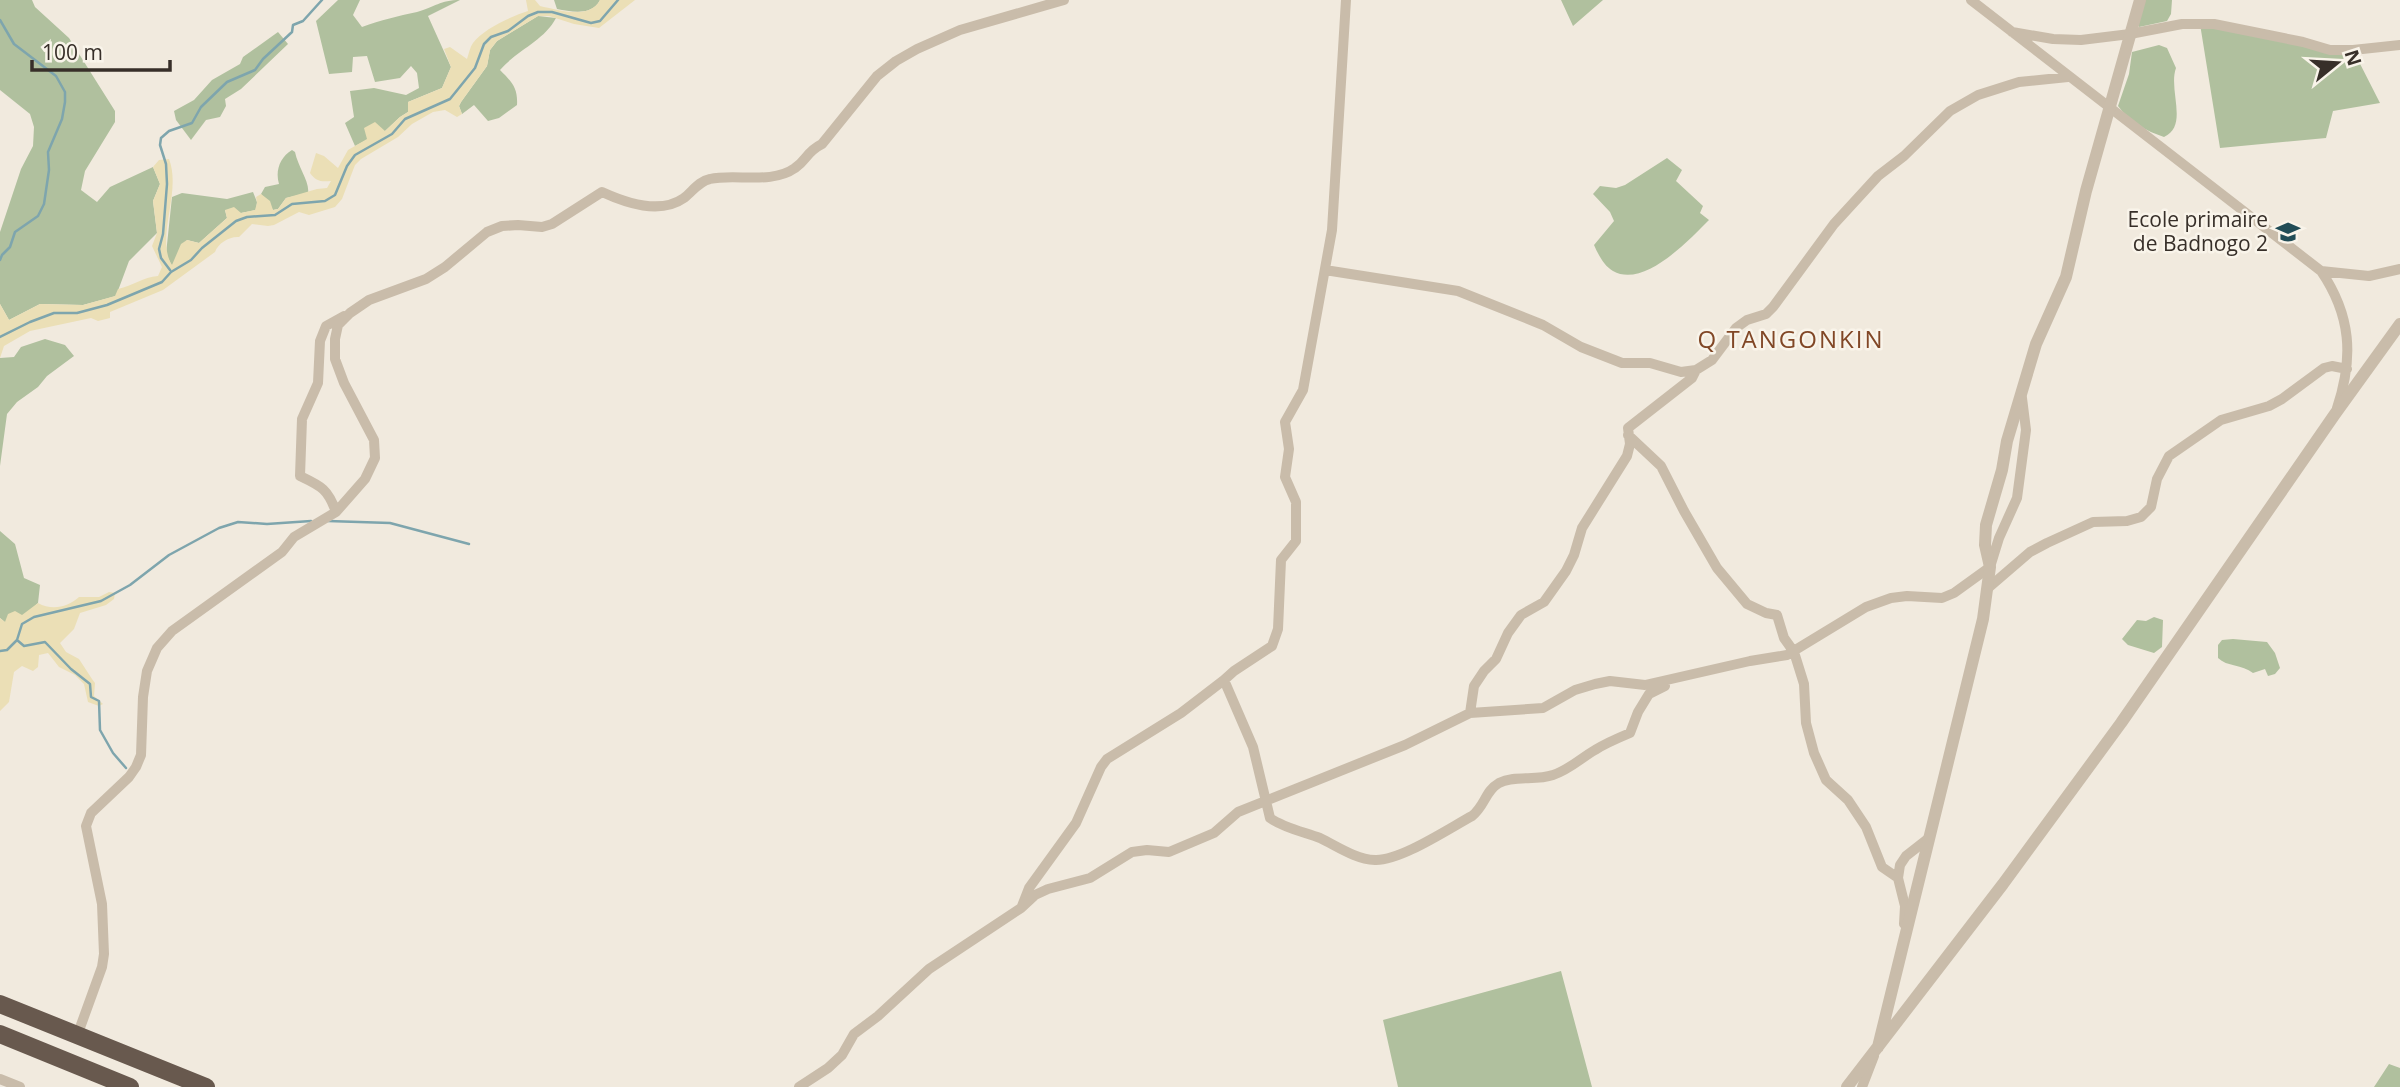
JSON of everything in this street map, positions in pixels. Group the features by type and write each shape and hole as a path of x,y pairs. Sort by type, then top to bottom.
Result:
{"highway":[{"path":"0,1004 206,1087"},
{"path":"0,1034 130,1087"}],"street":[{"path":"336,512 331,498 323,488 300,476 302,419 318,383 320,341 326,326 382,294 426,279 450,264 487,232 502,226 542,227 552,224 602,192 622,202 662,207 682,200 709,179 781,174 795,168 810,150 830,136 877,76 896,61 960,30 1064,0"},
{"path":"1021,908 1029,888 1076,823 1107,759 1181,713 1234,671 1272,646 1278,629 1281,560 1296,541 1296,502 1285,477 1289,449 1285,422 1303,390 1325,270 1334,202 1346,0"},
{"path":"1971,0 2321,271 2343,311 2348,349 2344,388 2335,414"},
{"path":"1990,568 1985,545 1986,525 2021,388 2035,344 2066,277 2086,191 2140,0"},
{"path":"2010,32 2067,39 2130,34 2182,24 2214,24 2330,50 2400,45"},
{"path":"1325,270 1458,291 1544,325 1581,347 1622,363 1650,363 1681,372 1696,370 1712,360 1736,328 1747,320 1766,314 1773,307 1843,215 1878,176 1904,156 1950,111 1978,95 2019,82 2068,76"},
{"path":"2321,271 2369,276 2400,269"},
{"path":"77,1036 102,967 104,954 102,904 86,826 90,813 129,778 141,755 143,697 147,671 157,648 172,631 282,552 294,537 336,512 365,479 375,458 374,440 344,383 335,359 338,325 350,313"},
{"path":"1847,1087 2003,884 2121,723 2400,324"},
{"path":"1987,589 2030,552 2047,543 2093,522 2127,521 2141,517 2151,507 2157,479 2169,456 2221,420 2269,406 2323,368 2332,366 2347,369"},
{"path":"1470,713 1474,686 1496,659 1508,633 1521,615 1544,602 1566,571 1582,528 1627,457 1630,444 1628,428 1692,377 1696,370"},
{"path":"1862,1087 1878,1047 1983,619 1990,568 2017,498 2026,430 2021,388"},
{"path":"1629,435 1661,466 1717,568 1747,604 1777,615 1784,638 1794,652 1804,684 1806,723 1814,753 1826,780 1848,800 1866,827 1882,867 1898,878"},
{"path":"799,1087 842,1055 853,1034 878,1016 929,970 1021,908 1035,895 1090,878 1132,852 1169,852 1214,833 1238,812 1405,745 1470,713 1544,708 1575,690 1610,681 1645,685 1794,652 1866,607 1891,598 1907,596 1942,598 1990,568"},
{"path":"1224,680 1253,747 1270,818 1351,854 1375,860 1396,857 1472,816 1481,809 1489,790 1497,784 1550,777 1598,748 1630,733 1648,694 1676,680"},
{"path":"1904,941 1905,906 1898,878 1900,865 1906,856 1929,838"},
{"path":"0,1079 20,1087"}],"green space":[{"path":"0,0 32,0 35,7 69,38 115,111 115,122 85,171 81,190 97,202 110,187 153,167 160,184 153,201 157,233 129,261 116,296 83,305 40,304 9,320 0,304 0,232 21,169 33,146 34,127 30,114 0,90"},
{"path":"338,0 360,0 353,15 362,27 442,2 460,0 428,16 451,67 442,88 408,102 408,112 385,131 355,146 345,123 354,117 350,91 374,88 406,95 419,88 417,73 411,66 400,78 375,82 367,56 353,57 352,72 329,74 316,21"},
{"path":"554,0 600,0 592,9 575,12 557,9"},
{"path":"1561,0 1603,0 1573,26"},
{"path":"2145,0 2172,0 2171,14 2167,21 2139,27"},
{"path":"538,16 556,18 545,33 500,70 513,86 517,105 499,118 488,121 474,105 462,114 459,106 487,66 490,50 497,41"},
{"path":"2200,24 2353,50 2380,103 2333,111 2326,138 2220,148"},
{"path":"278,32 288,44 241,89 225,99 226,106 220,117 206,120 191,140 176,120 174,111 194,100 212,80 240,64 243,57"},
{"path":"2159,45 2167,48 2176,68 2174,87 2177,116 2171,132 2164,137 2139,125 2118,106 2129,74 2132,52"},
{"path":"292,150 306,179 308,193 286,198 278,209 273,210 261,194 265,187 279,184 280,165 284,156"},
{"path":"1667,158 1682,170 1676,181 1703,206 1700,213 1709,220 1678,249 1652,268 1625,275 1613,271 1604,263 1594,245 1614,221 1610,212 1593,194 1600,186 1616,188 1625,185"},
{"path":"253,192 257,202 256,210 241,213 225,210 227,218 199,243 187,240 172,266 166,254 172,197 182,193 227,199"},
{"path":"45,339 65,345 74,356 47,376 7,414 0,466 0,358 14,357 21,347"},
{"path":"0,531 15,544 24,578 40,585 38,603 26,614 6,623 0,618"},
{"path":"2154,617 2163,620 2162,647 2154,653 2128,645 2122,639 2137,620 2146,621"},
{"path":"2222,640 2267,642 2275,653 2280,668 2275,674 2268,676 2265,669 2253,673 2222,661 2218,658 2218,645"},
{"path":"1561,971 1592,1087 1398,1087 1383,1020"},
{"path":"2389,1064 2400,1068 2400,1087 2374,1087"}],"sand":[{"path":"526,0 535,0 540,6 556,10 581,12 589,10 600,0 635,0 599,28 549,16 538,16 497,41 490,50 487,66 459,106 462,114 457,117 445,110 433,112 361,159 355,165 342,199 335,207 309,215 299,212 274,225 252,224 239,237 222,243 215,252 163,290 110,312 110,318 98,321 91,318 30,331 4,346 0,358 0,304 9,320 40,304 83,305 115,296 118,289 158,276 162,267 152,246 157,233 153,201 160,184 153,167 159,160 169,159 172,172 173,186 166,242 172,265 181,244 187,240 199,243 227,218 225,210 234,207 241,213 255,210 256,197 261,194 270,201 273,210 278,209 286,198 327,188 331,181 319,180 310,173 316,153 338,168 348,150 367,139 364,128 375,122 385,131 408,112 408,102 442,88 451,67 444,49 450,47 467,59 472,45 484,33 528,11"},
{"path":"109,592 115,593 114,599 106,605 80,613 74,629 60,643 66,652 79,659 95,683 94,696 103,704 99,706 88,702 84,684 75,675 59,667 48,653 39,655 38,667 33,671 22,666 14,672 9,702 0,711 0,618 5,622 8,614 15,611 22,615 38,603 60,607 79,597 99,597"}],"waterway":[{"path":"170,270 161,258 159,249 163,234 167,184 161,138 169,131 192,123 201,107 227,82 255,70 292,32 293,25 303,21 322,0"},
{"path":"0,337 54,313 77,313 107,305 162,282 236,221 247,217 275,215 292,204 325,201 335,195 347,166 355,155 392,134 405,119 450,99 475,68 484,44 491,37 508,31 538,12 552,12 591,23 600,21 618,0"},
{"path":"0,20 14,44 56,76 65,92 62,119 48,152 49,170 44,204 38,216 15,232 10,247 0,260"},
{"path":"0,651 7,650 17,640 22,624 34,617 101,601 130,585 169,555 219,528 238,522 267,524 311,521"},
{"path":"328,521 390,523 469,544"},
{"path":"17,640 24,646 45,642 90,684 91,697 99,701 100,730 113,753 126,768"}],"place":[{"name":"Ecole primaire de Badnogo 2","path":"2288,232"}],"district":[{"name":"Q TANGONKIN","path":"1791,340"}]}
